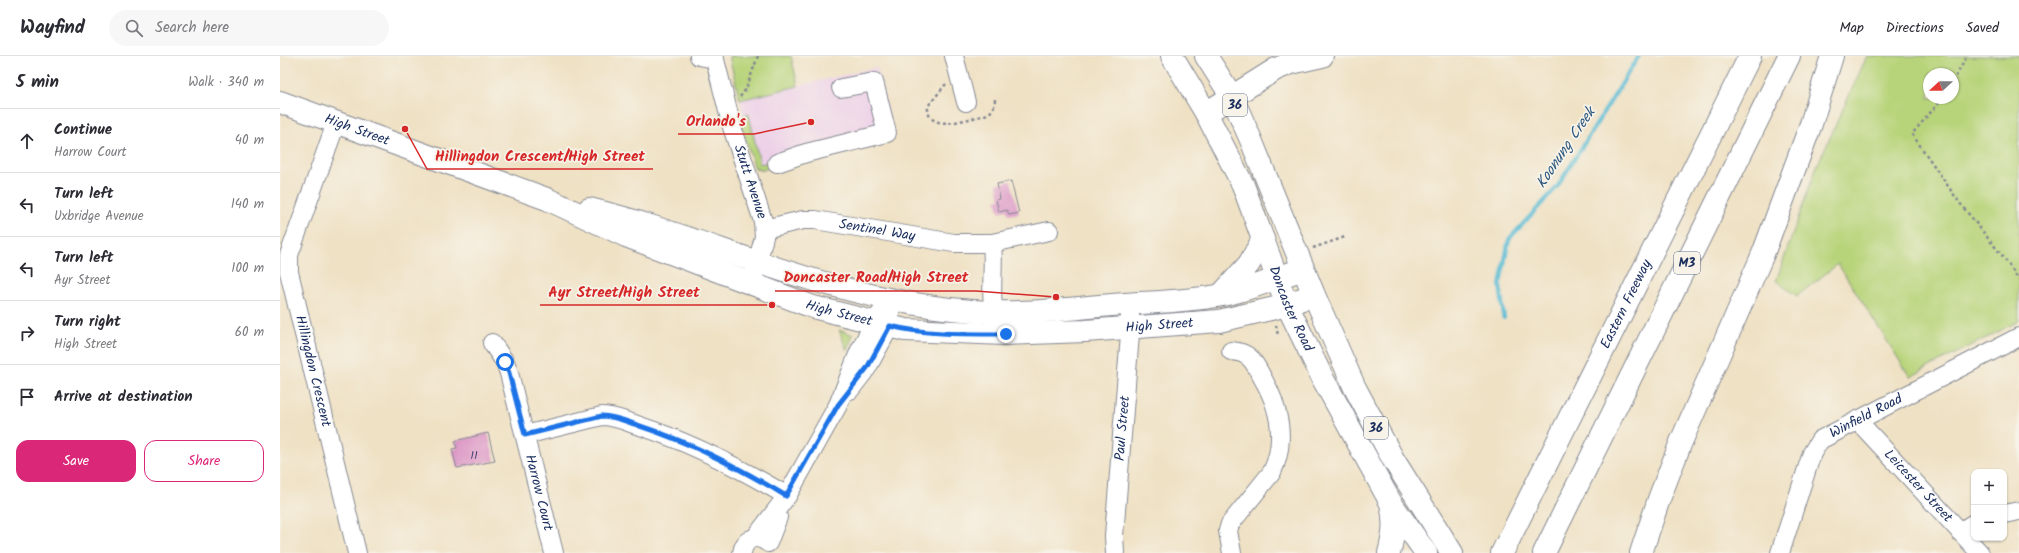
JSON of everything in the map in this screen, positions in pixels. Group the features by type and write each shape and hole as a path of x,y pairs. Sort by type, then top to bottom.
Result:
{"main road":[{"path":"1206,113 1276,69 1322,56"},
{"name":"Eastern Freeway","path":"1502,553 1750,56"},
{"name":"M3","path":"1544,553 1789,56"},
{"path":"1642,553 1659,499 1680,442 1763,254 1811,124 1832,56"},
{"name":"Doncaster Road","path":"1177,58 1243,185 1276,278 1280,321 1303,341 1341,415 1391,504 1426,553"},
{"name":"Doncaster Road","path":"1213,61 1232,97 1251,140 1303,269 1355,388 1396,465 1452,553"},
{"name":"High Street","path":"280,102 547,199 626,236 813,307 905,330 936,333 1006,334 1130,328 1219,321 1249,315 1280,321 1314,295"},
{"name":"High Street","path":"547,199 623,217 758,263 828,284 891,300 993,313 1130,304 1221,295 1254,287 1303,269"},
{"path":"1221,295 1246,268 1263,239"},
{"path":"1389,553 1394,535 1394,516 1391,504"}],"street":[{"path":"954,56 966,102"},
{"name":"Stutt Avenue","path":"710,57 754,192 764,229 763,243 751,284"},
{"path":"777,163 806,153 887,133 874,82 841,88"},
{"name":"Hillingdon Crescent","path":"336,123 289,255 289,272 357,553"},
{"name":"Sentinel Way","path":"764,229 803,220 815,220 954,243 992,243 1049,231"},
{"path":"992,243 994,258 992,292 993,313 997,325 1006,334"},
{"path":"742,553 747,541 765,544 786,496 838,405 859,352 882,324 891,300"},
{"name":"Paul Street","path":"1115,553 1114,536 1130,328 1130,304"},
{"name":"Winfield Road","path":"1780,553 1814,448 1825,436 2019,337"},
{"name":"Harrow Court","path":"492,343 505,362 509,373 554,553"},
{"path":"1232,350 1241,351 1248,355 1259,370 1274,397 1281,437 1277,462 1272,472 1230,524 1228,531 1232,553"},
{"path":"525,435 602,416 610,416 656,431 704,450 786,496"},
{"name":"Leicester Street","path":"1857,420 1967,528 1980,553"},
{"path":"2007,513 2019,511"}],"path":[{"path":"738,99 746,89 758,56"},
{"path":"1959,71 1967,56"},
{"path":"1938,104 1912,134 1960,202 2004,258 2019,280"}],"shaded area":[{"path":"877,67 894,137 764,170 758,170 741,117 744,115 740,100"}],"green space":[{"path":"729,56 791,56 798,86 740,100"},
{"path":"1867,56 2019,56 2019,321 1910,377 1838,264 1797,296 1776,281 1816,168"},
{"path":"747,114 749,115 760,164 769,162 770,166 764,170 755,168 739,120"},
{"path":"839,330 853,335 847,350"}],"building":[{"path":"1011,181 1019,213 1009,215 1007,210 999,212 996,200 1000,199 997,184"},
{"path":"488,433 495,461 457,468 452,449 457,448 455,441"}],"waterway":[{"name":"Koonung Creek","path":"1504,318 1500,285 1509,239 1557,187 1639,56"}],"place":[{"name":"Orlando's","path":"811,122"},
{"name":"Hillingdon Crescent/High Street","path":"405,129"},
{"name":"Doncaster Road/High Street","path":"1056,297"},
{"name":"Ayr Street/High Street","path":"772,305"}],"route":[{"path":"505,362 525,435 602,416 610,416 656,431 704,450 786,496 838,405 867,368 890,326 905,330 936,333 1006,334"}]}
